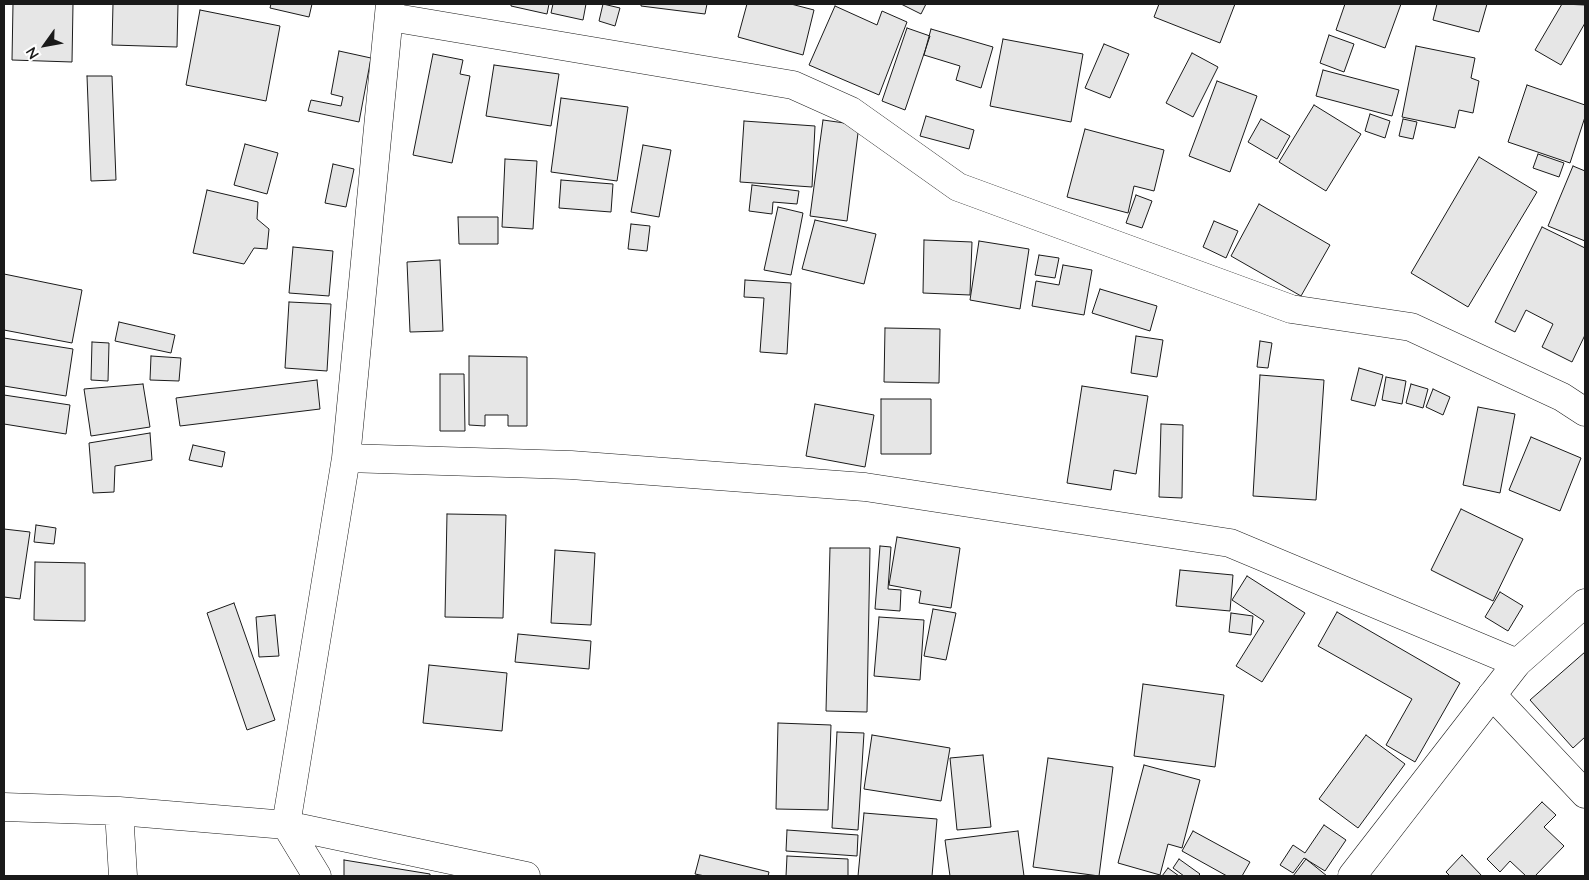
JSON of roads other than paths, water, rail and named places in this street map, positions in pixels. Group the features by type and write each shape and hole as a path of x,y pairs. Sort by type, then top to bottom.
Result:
{"street":[{"path":"316,876 286,825 346,458 390,10 793,85 851,111 958,187 1291,309 1411,327 1562,396 1585,412"},
{"path":"346,458 571,465 865,487 1230,543 1517,663"},
{"path":"1352,876 1517,663 1585,603"},
{"path":"1492,695 1585,794"},
{"path":"4,807 119,811 286,825 526,876"},
{"path":"119,811 123,876"}]}
